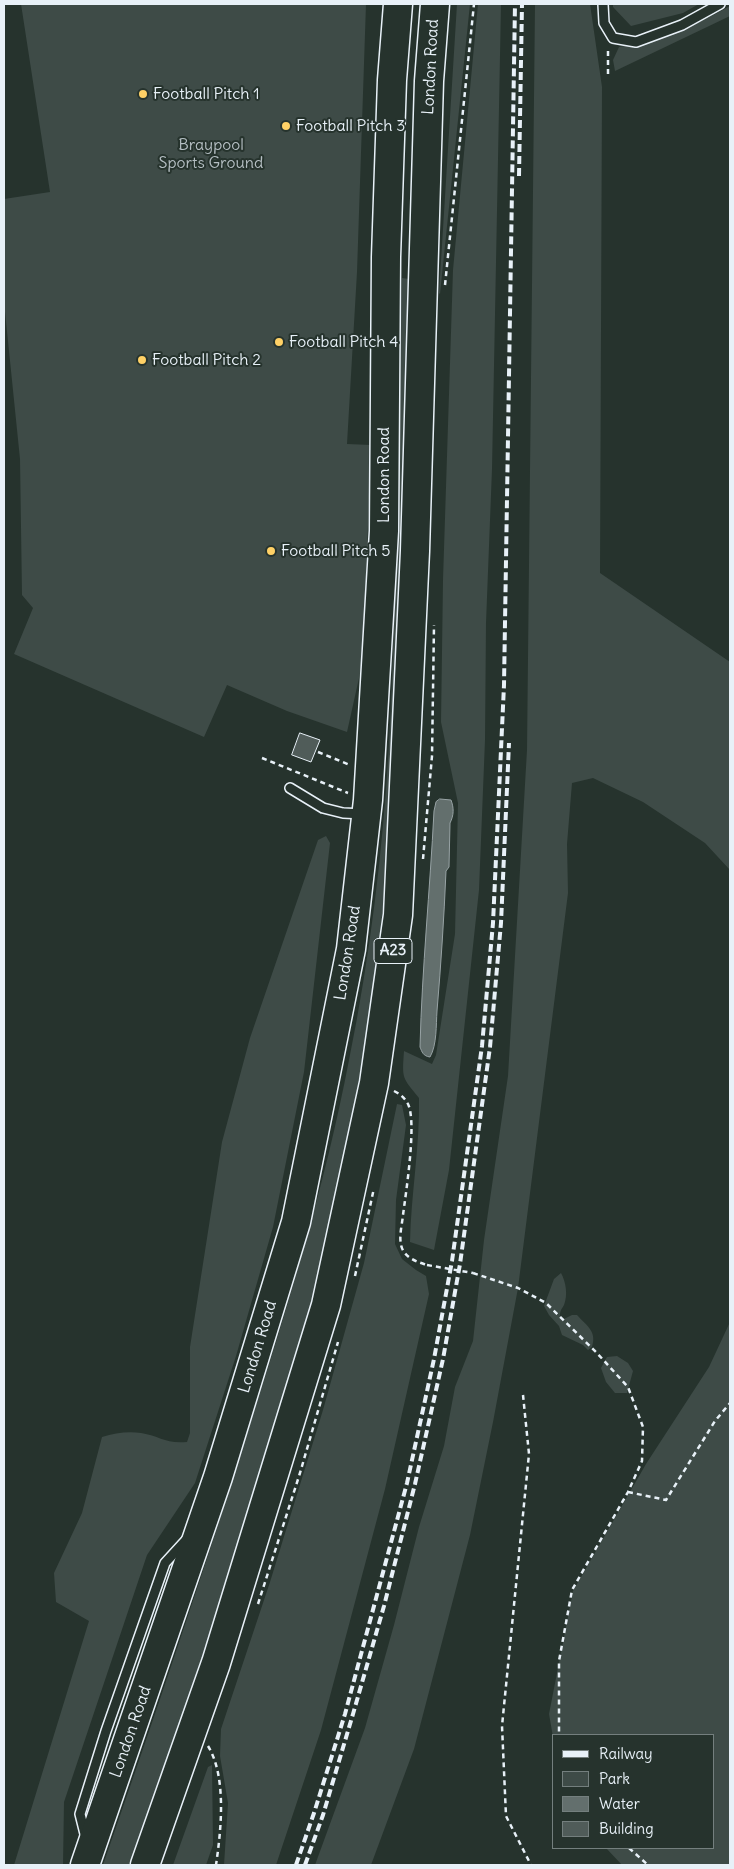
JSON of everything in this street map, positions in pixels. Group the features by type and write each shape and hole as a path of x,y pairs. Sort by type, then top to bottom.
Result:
{"highway":[{"name":"London Road","path":"87,1859 218,1477 296,1222 351,949 368,807 384,531 386,247 392,80 398,4"},
{"name":"London Road","path":"146,1865 216,1663 326,1305 374,1083 398,915 416,541 429,81 435,4"}],"lane":[{"path":"603,4 604,23 613,38 636,42 682,25 720,4"},
{"path":"290,788 323,808 342,813 368,807"}],"path":[{"path":"608,74 608,48 613,38"},
{"path":"318,752 356,767"},
{"path":"262,758 368,807"},
{"path":"374,1083 402,1096 408,1104 412,1119 408,1176 400,1239 404,1251 413,1261 473,1273 518,1288 546,1303 596,1352 628,1387 642,1427 642,1461 628,1492 572,1590 559,1660 559,1734"},
{"path":"523,1395 529,1454 502,1726 506,1816 531,1865"},
{"path":"628,1492 666,1500 715,1421 730,1403"},
{"path":"192,1732 209,1747 216,1763 220,1795 216,1865"},
{"path":"629,1849 648,1865"}],"green space":[{"name":"Braypool Sports Ground","path":"21,4 366,4 357,272 347,444 371,445 363,660 347,732 287,711 227,685 204,737 14,654 33,608 22,595 20,459 4,302 4,199 50,192"},
{"path":"457,4 470,4 440,294 439,293"},
{"path":"478,4 501,4 492,469 486,623 485,740 479,890 449,1170 434,1250 410,1242 419,1098 406,1081 403,1067 404,1051 432,1064 436,1055 455,934 458,803 441,722 443,580 453,270"},
{"path":"535,4 590,4 602,87 600,573 730,662 730,870 705,843 643,802 593,778 572,783 567,844 568,893 518,1288 470,1535 414,1749 371,1865 315,1865 365,1728 419,1527 444,1446 455,1387 473,1341 484,1240 508,1076 527,750"},
{"path":"613,4 699,4 683,13 631,26 613,7"},
{"path":"730,6 730,16 615,71 613,60 619,47 663,37"},
{"path":"402,278 409,279 402,560 392,807 376,969 347,1145 314,1293 260,1479 229,1576 130,1865 103,1865 213,1540 291,1293 329,1154 357,1021 375,903 389,744"},
{"path":"326,836 330,843 304,1072 273,1227 236,1356 195,1483 147,1555 64,1802 63,1865 14,1865 89,1621 56,1602 54,1573 82,1513 102,1437 112,1434 136,1432 173,1442 187,1442 190,1433 190,1347 222,1142 250,1038 318,840"},
{"path":"397,1104 402,1105 406,1125 396,1200 395,1244 402,1259 426,1276 429,1294 385,1489 321,1730 276,1865 224,1865 228,1803 220,1756 221,1729 270,1582 323,1410 364,1263"},
{"path":"561,1273 566,1293 560,1316 564,1319 577,1315 587,1326 593,1337 592,1347 588,1350 583,1345 562,1335 559,1326 544,1306 554,1279"},
{"path":"730,1322 730,1865 622,1865 607,1849 714,1849 714,1734 552,1734 549,1714 573,1591 646,1464 709,1367"},
{"path":"617,1356 628,1363 633,1371 627,1393 615,1393 606,1382 601,1368 607,1357"},
{"path":"212,1765 213,1845 206,1865 173,1865 208,1767"}],"water":[{"path":"440,799 451,800 453,811 450,823 449,867 446,871 436,1035 430,1057 424,1055 420,1047 421,1017 434,811 436,802"}],"building":[{"path":"300,733 320,740 311,762 292,755"}],"railway":[{"path":"296,1865 345,1714 407,1483 434,1359 452,1261 482,1046 493,923 504,685 515,4"},
{"path":"519,176 522,4"},
{"path":"305,1865 323,1815 384,1606 415,1484 443,1359 460,1264 490,1047 501,923 509,743"}],"place":[{"name":"Football Pitch 1","path":"143,94"},
{"name":"Football Pitch 3","path":"286,126"},
{"name":"Football Pitch 4","path":"279,342"},
{"name":"Football Pitch 2","path":"142,360"},
{"name":"Football Pitch 5","path":"271,551"}]}
